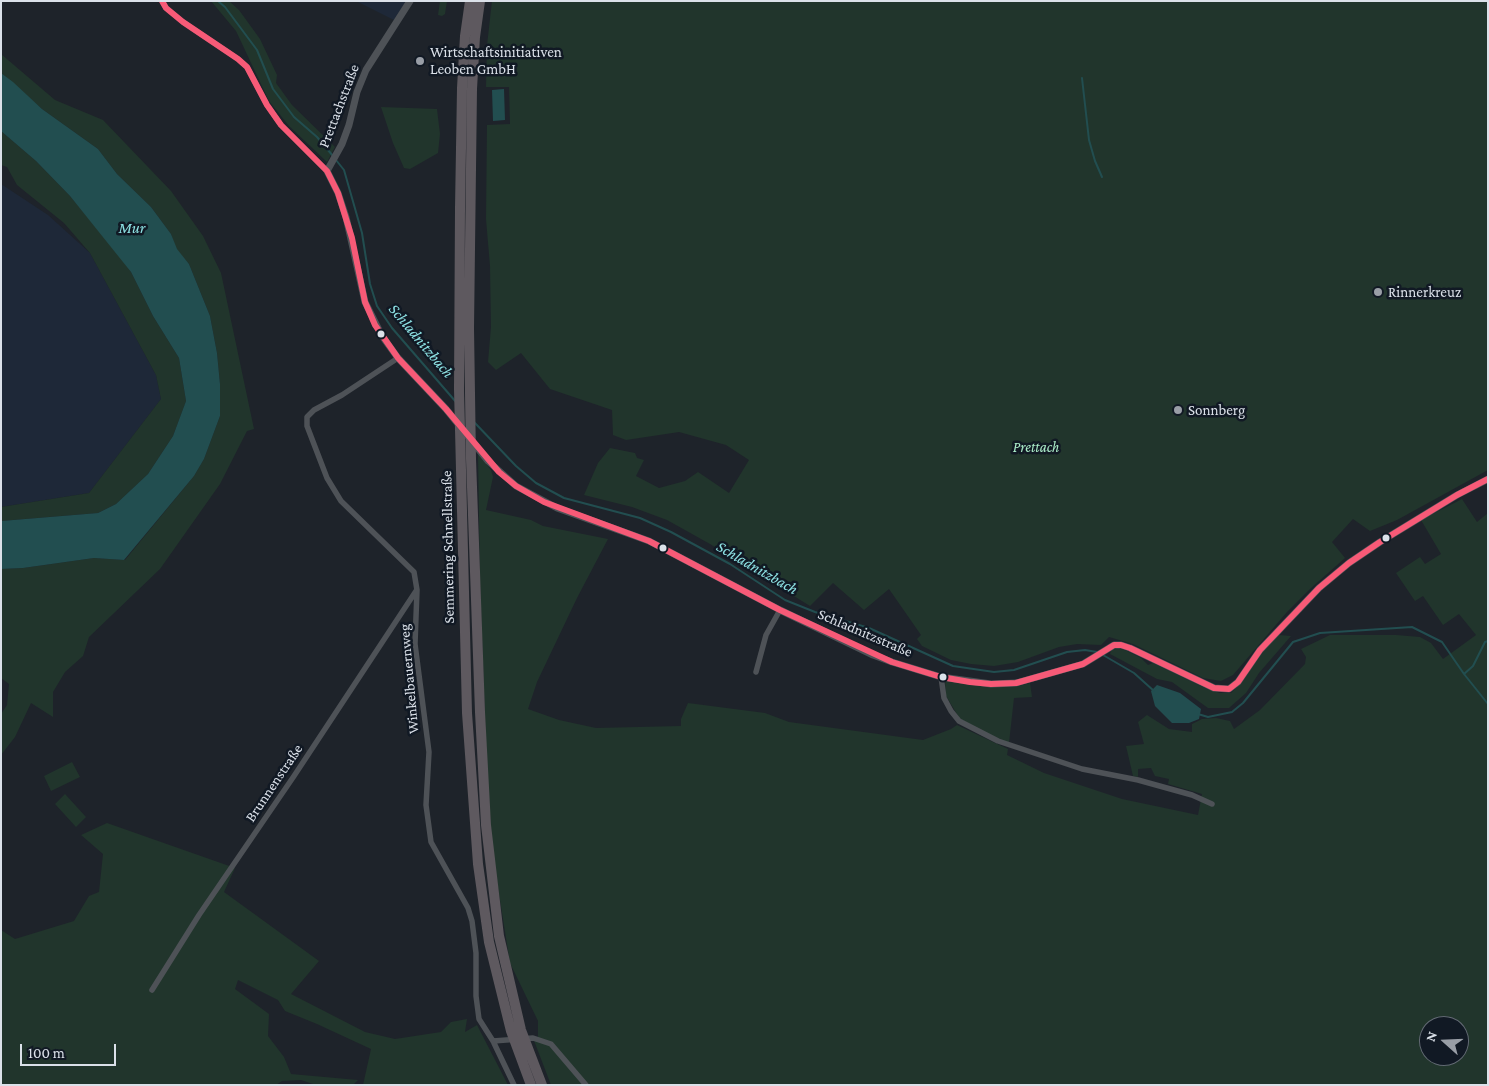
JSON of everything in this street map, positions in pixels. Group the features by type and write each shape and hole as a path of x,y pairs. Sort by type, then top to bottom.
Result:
{"highway":[{"name":"Semmering Schnellstraße","path":"470,1 465,36 462,88 459,389 467,713 478,864 489,942 516,1031 522,1047 542,1085"},
{"name":"Semmering Schnellstraße","path":"480,1 475,37 472,98 471,459 486,825 499,936 516,1031"},
{"name":"Semmering Schnellstraße","path":"522,1047 531,1085"}],"street":[{"name":"Schladnitzstraße","path":"162,1 166,8 178,18 247,67 267,105 281,125 328,168 352,238 362,289 369,313 382,336 398,358 446,409 488,461 516,486 557,508 648,541 780,610 873,655 892,662 941,677 991,684 1016,683 1083,664 1109,648 1121,645 1198,682 1214,688 1229,689 1238,682 1260,650 1313,595 1349,563 1457,495 1488,479"},
{"name":"Prettachstraße","path":"328,168 338,151 349,125 356,92 366,70 410,1"},
{"name":"Winkelbauernweg","path":"398,358 314,410 307,416 308,426 327,478 341,501 414,572 417,590 416,644 429,752 426,805 430,842 468,908 472,921 476,954 476,1008 484,1028 493,1041 514,1085"},
{"name":"Brunnenstraße","path":"152,990 198,915 294,776 417,590"},
{"path":"756,672 766,635 780,610"},
{"path":"941,677 944,698 959,721 998,741 1082,769 1138,780 1192,795 1212,804"},
{"path":"493,1041 533,1038 550,1044 586,1085"}],"shaded area":[{"path":"356,1 406,1 394,20"},
{"path":"1,184 48,215 90,253 156,375 161,399 89,493 1,507"}],"green space":[{"path":"211,1 229,1 239,10 260,39 277,75 276,83 292,105 335,147 327,162 289,126 269,101 236,31"},
{"path":"440,1 447,1 445,14 442,16 438,15"},
{"name":"Prettach","path":"492,1 1488,1 1488,470 1397,520 1370,531 1353,519 1332,542 1345,558 1287,612 1233,675 1221,681 1203,678 1133,644 1109,637 1101,645 1077,644 1059,647 1018,662 994,666 951,660 922,646 917,639 921,635 889,589 864,610 833,583 810,606 710,544 667,520 632,507 584,495 598,463 610,448 635,453 637,458 644,460 636,476 659,488 685,481 698,472 729,493 749,460 726,445 679,432 626,440 613,435 612,410 550,389 521,353 496,370 488,362 491,327 490,266 486,219 487,125 510,124 509,87 486,87 487,45"},
{"path":"1,54 55,100 103,120 171,191 203,236 221,273 254,429 247,431 220,484 160,569 89,637 83,656 65,672 53,692 53,717 31,703 15,737 1,755 1,714 7,705 9,684 1,678 1,569 23,568 94,558 125,560 194,476 204,459 220,416 220,384 217,353 210,316 189,264 176,249 171,234 151,207 117,174 98,149 42,109 1,73"},
{"path":"381,107 437,109 440,134 438,153 410,169 404,168"},
{"path":"1,131 36,161 70,196 115,250 131,272 153,316 179,358 186,401 173,436 148,474 116,504 98,513 1,521 1,507 89,493 161,399 156,375 90,253 64,223 17,185 7,167 1,165"},
{"path":"478,454 491,470 493,477 486,510 531,520 543,526 608,539 577,598 537,682 528,709 559,720 596,728 681,726 681,719 688,703 765,713 789,722 923,740 957,725 1008,749 1007,755 1044,773 1122,799 1198,815 1202,794 1168,784 1169,779 1155,776 1151,768 1138,769 1138,777 1133,776 1126,746 1144,744 1138,722 1147,715 1169,729 1192,732 1192,724 1202,719 1216,718 1230,721 1234,729 1260,710 1305,664 1306,657 1301,649 1330,635 1420,637 1431,643 1443,659 1476,635 1459,614 1443,625 1423,596 1415,601 1396,573 1420,557 1425,564 1441,554 1421,520 1462,499 1477,522 1488,513 1488,1085 551,1085 533,1038 538,1039 538,1021 510,963 493,856 487,771 480,582"},
{"path":"1279,635 1291,636 1259,673 1246,693 1229,708 1208,708 1172,682 1157,679 1110,654 1112,649 1119,648 1141,658 1148,665 1153,663 1220,693 1231,693 1240,684 1270,642"},
{"path":"945,681 992,687 1017,686 1030,683 1032,697 1014,698 1009,743 999,740 960,719 946,696"},
{"path":"72,762 80,777 51,791 44,776"},
{"path":"65,794 86,817 76,827 55,804"},
{"path":"107,823 235,868 224,892 319,961 291,994 365,1032 395,1039 441,1032 451,1022 467,1019 465,1032 477,1025 508,1085 363,1085 371,1049 285,1011 278,1000 238,980 235,989 269,1014 268,1036 284,1057 291,1074 358,1080 353,1085 316,1085 301,1080 282,1081 276,1085 1,1085 1,930 15,939 74,921 89,896 99,892 103,854 81,835"}],"water":[{"name":"Mur","path":"1,73 42,109 98,149 117,174 151,207 171,234 177,249 189,264 210,316 217,353 220,384 220,416 204,459 194,476 124,560 94,558 23,568 1,569 1,521 98,513 116,504 148,474 173,436 186,401 179,358 153,316 131,272 70,196 36,161 1,131"},
{"path":"504,89 505,120 493,121 492,90"},
{"path":"1157,685 1180,693 1201,709 1199,719 1189,723 1172,723 1155,706 1151,691"}],"waterway":[{"name":"Schladnitzbach","path":"218,1 225,7 257,50 273,89 294,117 317,137 333,156"},
{"path":"1082,78 1089,140 1102,177"},
{"name":"Schladnitzbach","path":"336,160 344,170 362,233 370,284 377,306 392,328 456,402"},
{"name":"Schladnitzbach","path":"474,422 516,466 536,483 564,498 640,518 671,532 730,564 785,600 815,612 869,628 953,666 994,672 1014,670 1067,652 1085,650 1097,652"},
{"name":"Schladnitzbach","path":"1198,714 1208,717 1232,712 1243,703 1293,642 1320,633 1412,627 1442,642 1464,674 1473,666 1485,642 1488,641"},
{"name":"Schladnitzbach","path":"1103,655 1134,673 1154,691"},
{"path":"1464,674 1488,704"}],"transit line":[{"path":"162,1 166,8 183,22 247,67 267,105 281,125 327,171 338,193 352,238 365,302 375,325 398,358 446,409 499,472 516,486 544,502 649,541 780,610 892,662 941,677 970,682 991,684 1016,683 1083,664 1114,645 1121,645 1214,688 1229,689 1238,682 1260,650 1319,588 1349,563 1457,495 1488,479"}],"place":[{"name":"Wirtschaftsinitiativen Leoben GmbH","path":"420,61"},
{"name":"Rinnerkreuz","path":"1378,292"},
{"name":"Sonnberg","path":"1178,410"}]}
